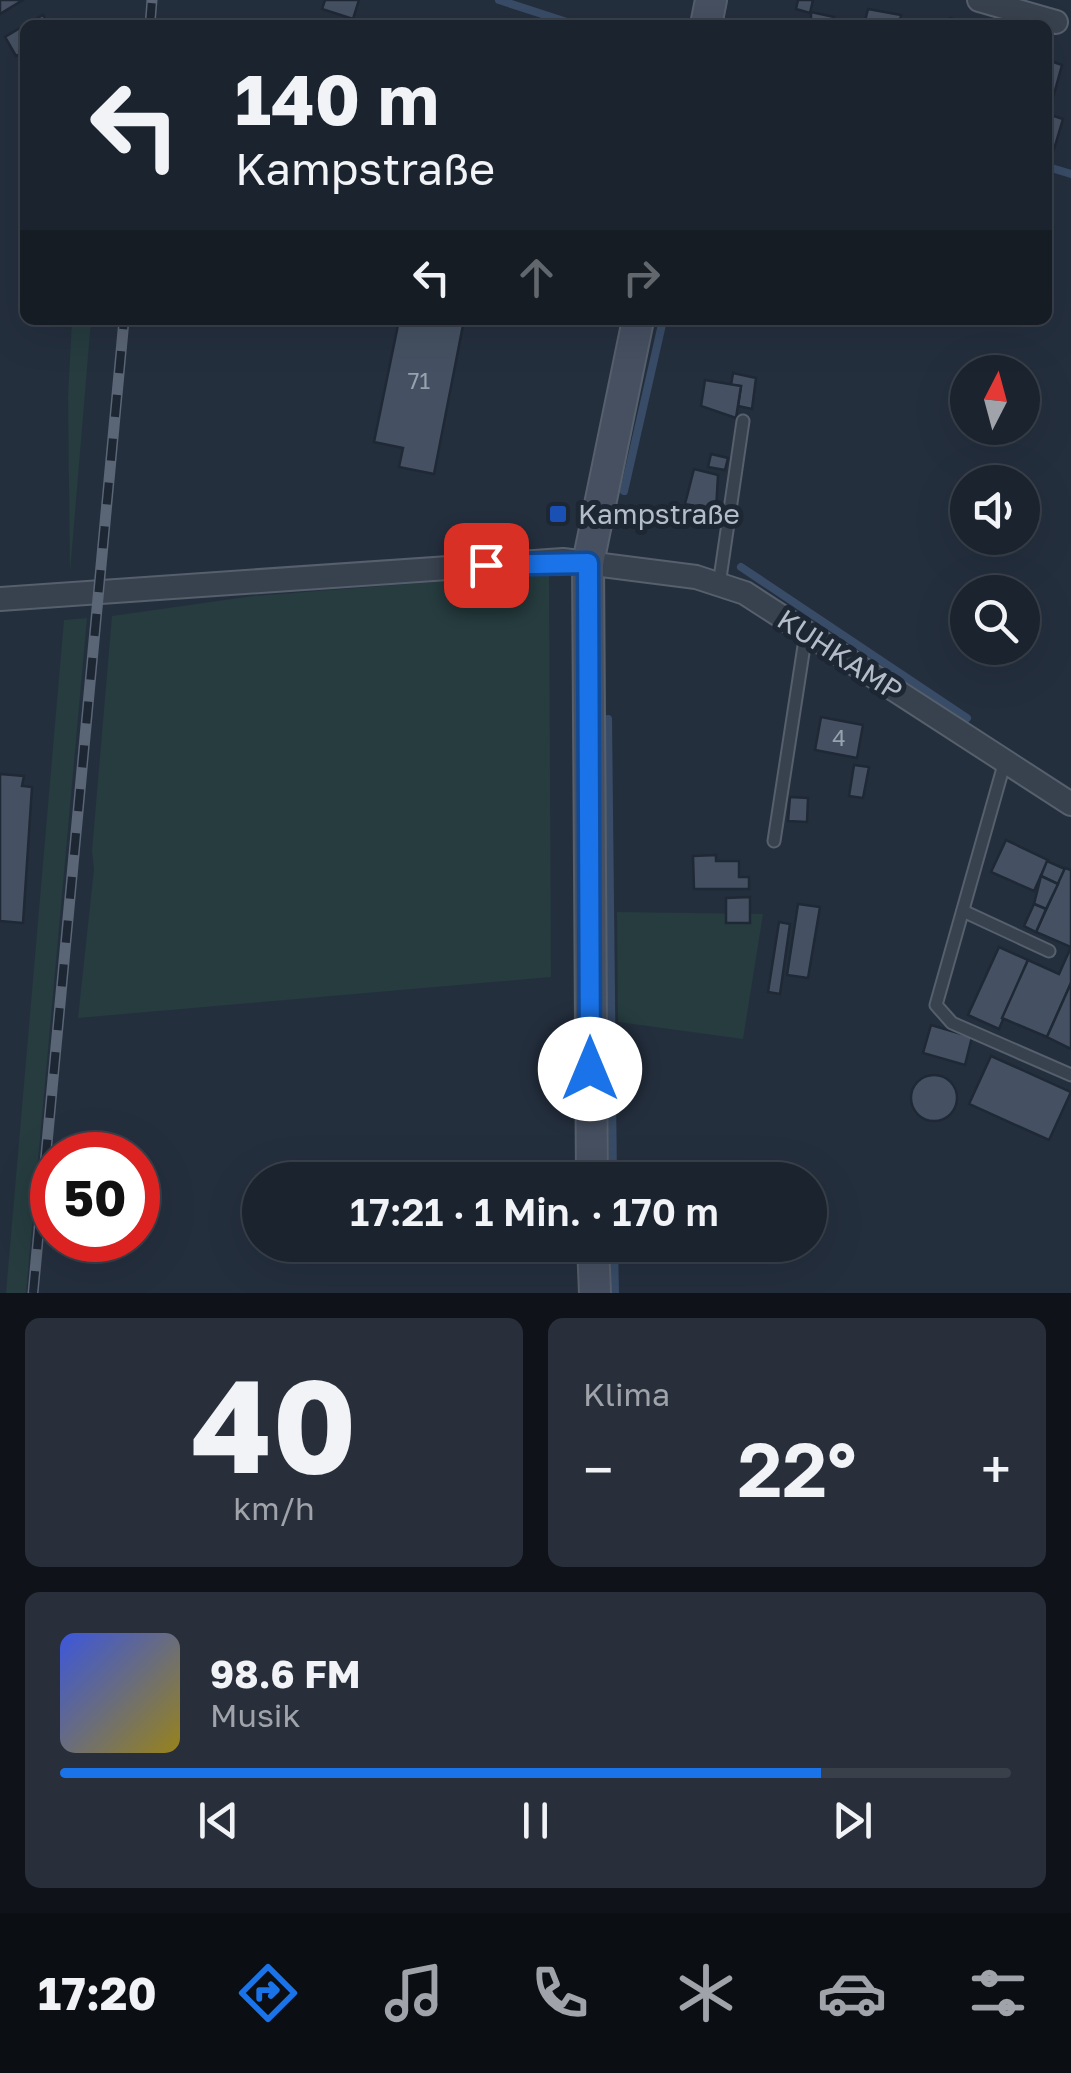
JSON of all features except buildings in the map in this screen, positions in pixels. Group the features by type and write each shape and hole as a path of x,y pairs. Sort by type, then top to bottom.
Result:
{"main road":[{"path":"592,1162 588,563 637,325"},
{"path":"594,1262 595,1293"}],"street":[{"path":"979,0 1049,20"},
{"path":"1052,21 1056,22"},
{"path":"0,599 563,560 588,563"},
{"name":"KUHKAMP","path":"588,563 696,577 745,593 1071,804"}],"lane":[{"path":"719,585 744,421"},
{"path":"774,841 806,633"},
{"path":"1004,761 936,1005 952,1023 1071,1075"},
{"path":"963,911 1050,951"}],"green space":[{"path":"72,325 91,325 70,572 68,397"},
{"path":"549,573 551,977 78,1018 94,869 92,851 112,616 253,596"},
{"path":"87,618 41,1132 30,1132 26,1293 6,1293 64,620"},
{"path":"617,912 763,914 743,1039 618,1022"}],"waterway":[{"path":"499,0 561,20"},
{"path":"1052,168 1071,174"},
{"path":"624,491 662,325"},
{"path":"741,567 967,718"},
{"path":"608,719 613,1162"},
{"path":"614,1262 615,1293"}],"railway":[{"path":"150,20 152,0"},
{"path":"33,1293 124,325"}],"place":[{"name":"Kampstraße","path":"558,514"}],"route":[{"path":"486,565 563,560 588,563 590,1069"}]}
